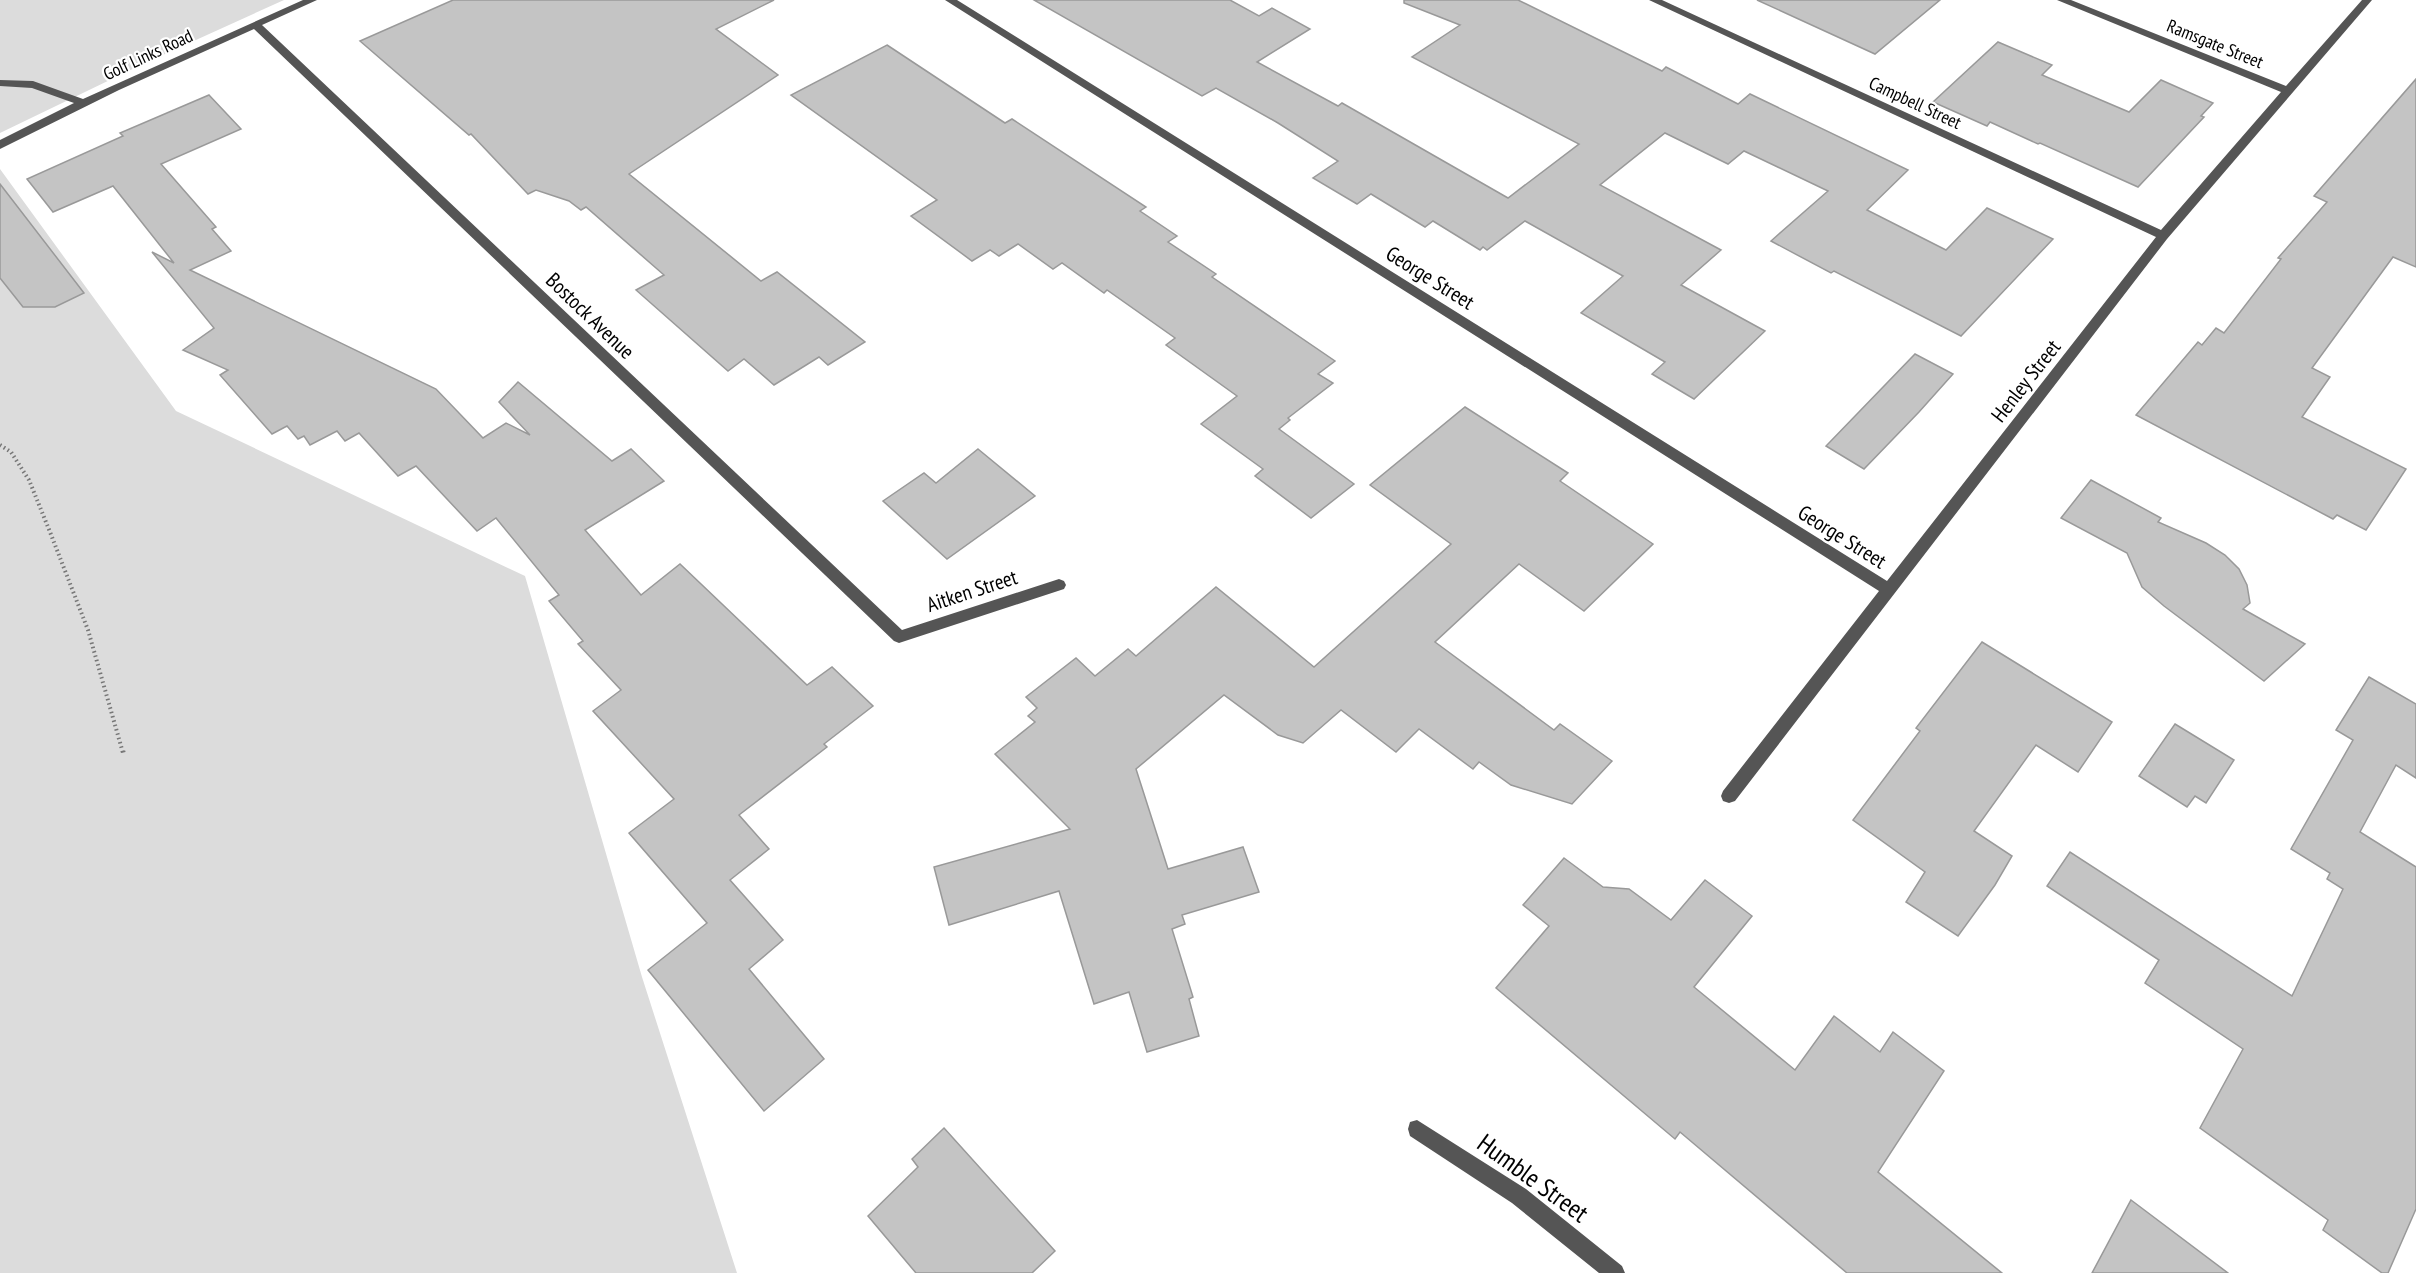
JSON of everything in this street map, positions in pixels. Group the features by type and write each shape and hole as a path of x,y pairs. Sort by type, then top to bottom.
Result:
{"street":[{"name":"Golf Links Road","path":"0,145 83,103 312,0"},
{"name":"George Street","path":"950,0 1890,590"},
{"name":"Campbell Street","path":"1653,0 2163,236"},
{"name":"Ramsgate Street","path":"2062,0 2288,91"},
{"name":"Henley Street","path":"1729,796 2163,236 2367,0"},
{"name":"Bostock Avenue","path":"255,24 899,637"},
{"path":"0,83 18,81 41,85 83,103"},
{"name":"Aitken Street","path":"899,637 1059,585"},
{"name":"Humble Street","path":"1417,1130 1519,1196 1615,1273"}],"path":[{"path":"0,445 11,452 29,480 88,630 124,755"}],"shaded area":[{"path":"0,0 284,0 143,64 0,133"},
{"path":"0,169 176,411 525,576 642,977 737,1273 0,1273"}],"building":[{"path":"453,0 774,0 716,29 778,75 629,174 761,281 777,272 865,342 828,365 819,357 774,385 744,359 728,371 636,290 664,275 586,207 581,210 569,201 536,190 528,194 471,134 469,135 360,41"},
{"path":"1034,0 1230,0 1259,16 1272,8 1310,29 1257,62 1338,106 1342,103 1508,198 1579,144 1412,57 1460,25 1404,3 1404,0 1518,0 1662,71 1666,67 1738,104 1750,94 1908,170 1867,210 1946,250 1987,208 2053,239 1961,336 1771,241 1828,191 1744,151 1728,164 1665,133 1600,185 1721,250 1681,285 1765,331 1694,399 1652,374 1665,362 1581,313 1623,276 1525,221 1487,250 1483,247 1480,250 1433,221 1425,227 1371,194 1357,204 1313,178 1338,161 1278,123 1216,88 1202,96"},
{"path":"1757,0 1940,0 1875,54"},
{"path":"1998,42 2052,65 2042,75 2129,112 2161,80 2213,103 2201,116 2204,117 2138,187 1990,122 1987,126 1933,102"},
{"path":"887,45 1005,123 1012,119 1146,207 1140,211 1177,236 1168,242 1216,274 1212,277 1335,361 1318,374 1333,383 1288,418 1290,420 1279,429 1354,484 1311,518 1255,476 1263,469 1201,424 1237,396 1166,345 1175,338 1107,290 1104,293 1062,263 1053,269 1018,244 999,256 990,250 972,261 911,216 937,200 791,95"},
{"path":"2416,79 2416,267 2393,257 2312,368 2330,377 2302,417 2406,469 2366,530 2337,515 2333,519 2136,415 2198,342 2202,345 2216,328 2224,333 2281,259 2278,258 2327,202 2314,196"},
{"path":"209,95 241,129 161,164 216,227 212,229 231,251 190,270 436,389 483,438 506,423 530,435 499,402 518,382 612,461 631,449 664,481 585,530 641,595 680,564 807,685 832,667 873,706 824,744 827,747 739,815 769,849 730,880 783,940 749,969 824,1059 764,1111 648,970 707,923 629,833 674,799 593,711 621,690 578,644 583,641 549,601 559,595 496,518 477,531 416,466 398,476 359,433 345,441 337,431 310,445 304,436 298,439 287,426 272,434 220,375 228,370 183,350 214,328 152,252 174,263 113,186 53,212 27,179 123,136 120,133"},
{"path":"0,184 84,293 55,307 23,307 0,278"},
{"path":"1915,354 1953,374 1864,469 1826,446"},
{"path":"1465,407 1568,473 1560,481 1653,544 1584,611 1519,564 1435,642 1554,730 1560,724 1612,761 1572,804 1511,785 1479,762 1473,769 1419,729 1396,752 1341,710 1303,743 1278,735 1224,695 1136,769 1168,869 1243,847 1259,892 1182,915 1185,924 1172,929 1193,997 1189,999 1199,1036 1147,1052 1129,992 1094,1004 1059,891 949,925 934,867 1070,829 995,754 1035,722 1028,716 1037,708 1026,697 1076,658 1095,676 1128,649 1136,656 1216,587 1314,667 1451,544 1370,485"},
{"path":"978,449 1035,496 947,559 883,501 924,473 936,483"},
{"path":"2091,480 2161,518 2158,522 2206,543 2225,555 2239,569 2247,585 2250,603 2243,609 2305,644 2264,681 2164,606 2142,587 2127,553 2061,518"},
{"path":"1982,642 2112,722 2078,772 2036,745 1974,831 2012,856 1995,885 1958,936 1906,902 1925,872 1853,820 1920,731 1916,728"},
{"path":"2369,677 2416,704 2416,778 2396,765 2360,832 2416,867 2416,1209 2388,1273 2382,1273 2323,1230 2328,1220 2200,1128 2243,1049 2145,983 2159,960 2047,886 2070,852 2292,996 2343,889 2327,879 2330,873 2291,849 2353,740 2336,730"},
{"path":"2175,724 2234,760 2206,803 2195,796 2187,807 2139,776"},
{"path":"1564,858 1603,887 1629,889 1671,920 1705,880 1752,916 1694,987 1795,1070 1834,1016 1880,1052 1893,1032 1944,1071 1878,1172 2002,1273 1847,1273 1680,1132 1675,1139 1496,988 1549,926 1523,905"},
{"path":"944,1128 1055,1251 1032,1273 916,1273 868,1216 918,1167 912,1159"},
{"path":"2131,1200 2228,1273 2092,1273"}]}
